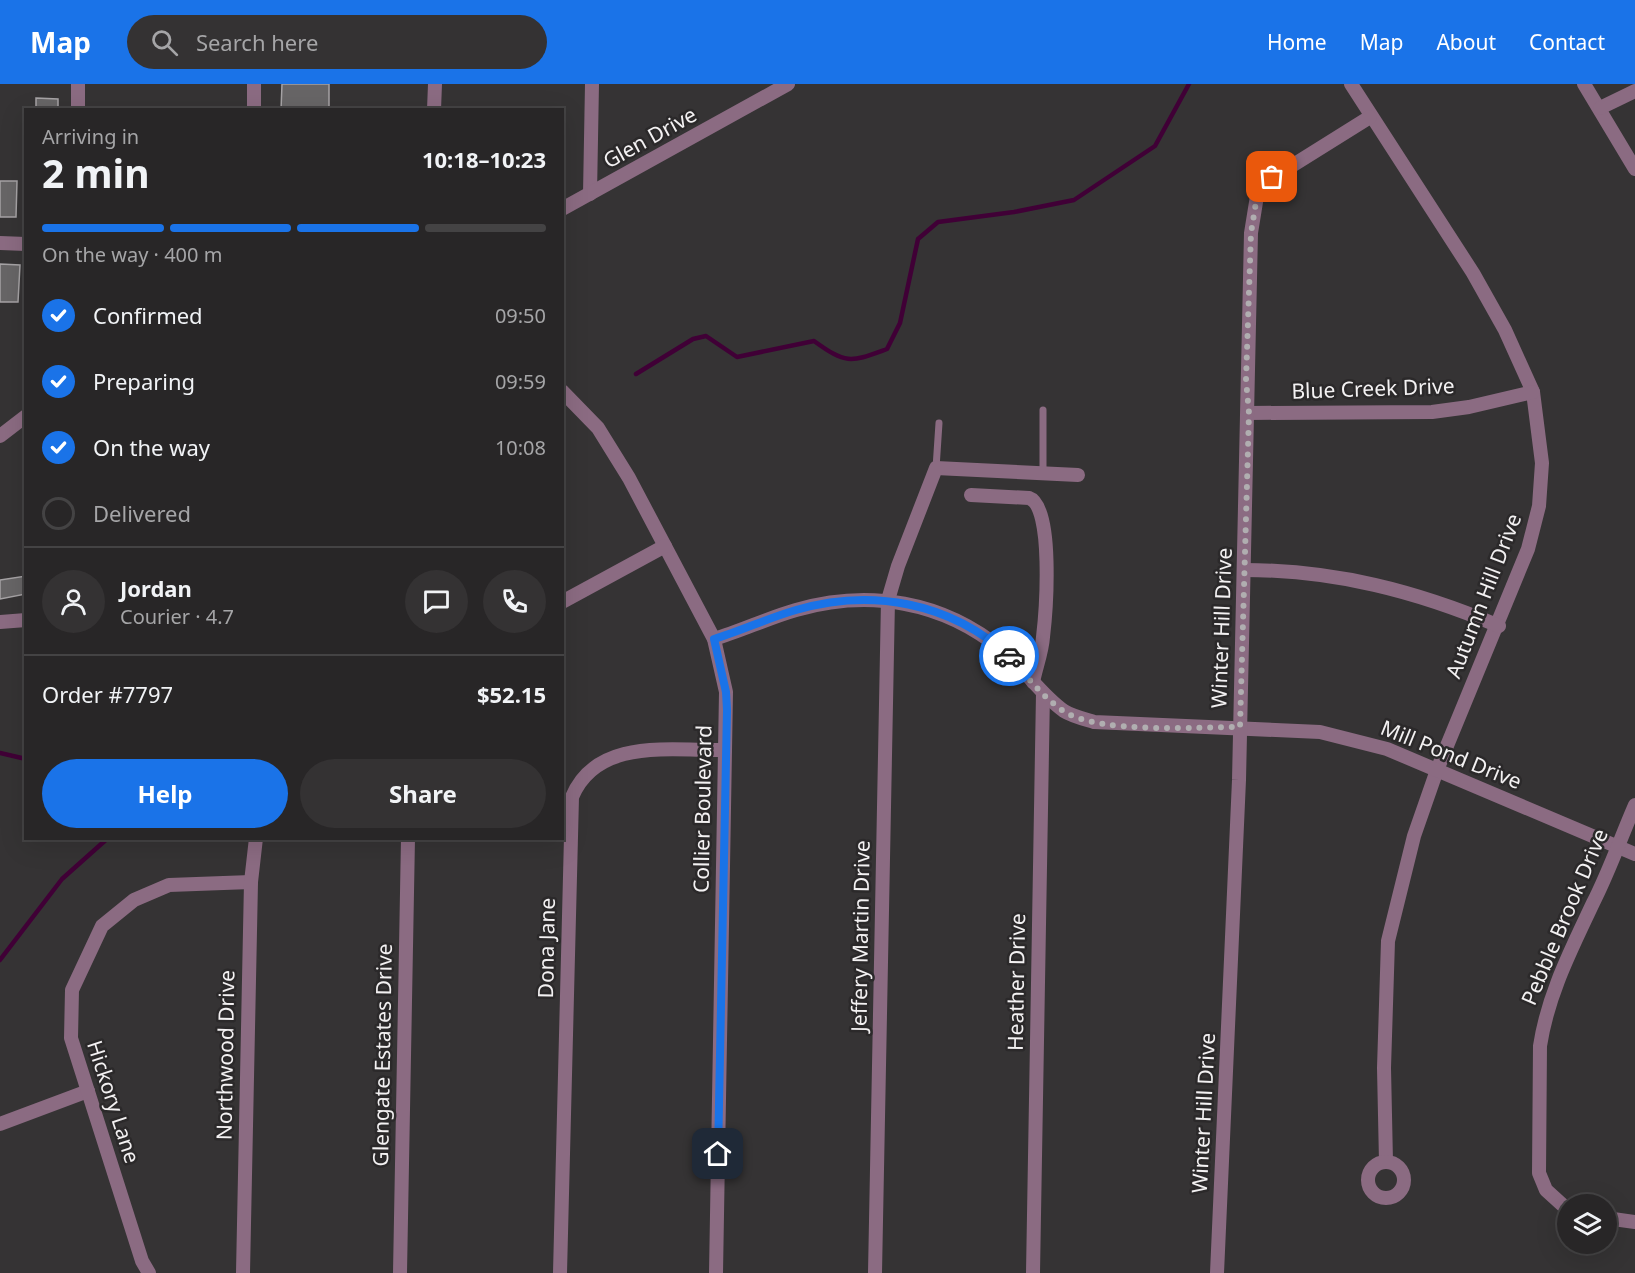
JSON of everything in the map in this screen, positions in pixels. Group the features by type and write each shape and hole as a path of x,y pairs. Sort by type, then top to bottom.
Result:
{"street":[{"path":"78,84 78,108"},
{"path":"254,84 254,108"},
{"path":"434,108 435,84"},
{"path":"590,194 592,84"},
{"name":"Glen Drive","path":"564,208 788,84"},
{"name":"Autumn Hill Drive","path":"1351,84 1370,117 1473,273 1505,330 1533,392 1542,463 1539,506 1528,549 1499,626 1437,770 1414,836 1388,941 1384,1068 1386,1162"},
{"path":"1584,84 1635,169"},
{"path":"1600,108 1635,91"},
{"name":"Winter Hill Drive","path":"1217,1273 1240,727 1249,413 1246,380 1249,254 1257,196 1272,177 1370,117"},
{"path":"0,243 24,244"},
{"name":"Blue Creek Drive","path":"1249,413 1432,412 1469,407 1533,392"},
{"name":"Collier Boulevard","path":"564,393 598,428 629,478 714,639 726,692 716,1273"},
{"path":"0,436 24,418"},
{"path":"936,468 1078,475"},
{"name":"Jeffery Martin Drive","path":"875,1273 888,600 898,566 936,468"},
{"path":"971,495 1029,498 1035,500 1040,508 1046,557 1046,602 1043,639 1033,682"},
{"path":"564,601 665,546"},
{"path":"1244,570 1288,570 1339,576 1442,602 1499,626"},
{"name":"Mill Pond Drive","path":"714,639 812,606 888,600 950,616 998,647 1065,712 1094,722 1320,732 1387,749 1635,854"},
{"path":"0,621 24,620"},
{"name":"Heather Drive","path":"1033,1273 1043,693"},
{"name":"Dona Jane","path":"560,1273 572,797 585,775 604,760 621,753 725,750"},
{"name":"Pebble Brook Drive","path":"1557,1200 1546,1190 1539,1173 1540,1046 1547,1005 1635,805"},
{"name":"Northwood Drive","path":"243,1273 251,882 256,840"},
{"name":"Glengate Estates Drive","path":"400,1273 408,840"},
{"name":"Hickory Lane","path":"149,1273 142,1261 71,1038 72,990 102,926 134,900 169,885 251,882"},
{"path":"0,1124 88,1091"},
{"path":"1617,1220 1635,1222"}],"lane":[{"path":"1043,410 1043,473"},
{"path":"936,468 939,423"}],"building":[{"path":"282,84 329,84 329,108 281,108"},
{"path":"36,98 58,99 58,108 36,108"},
{"path":"0,181 17,181 16,217 0,217"},
{"path":"0,264 20,265 18,302 0,302"},
{"path":"24,576 24,594 0,599 0,580"}],"waterway":[{"path":"636,374 693,339 706,336 737,357 814,341 834,354 849,359 865,357 887,349 900,323 918,239 938,222 1014,212 1074,200 1155,146 1189,84"},
{"path":"0,753 24,759"},
{"path":"0,960 62,879 106,840"}],"way so far":[{"path":"1009,656 1043,693 1065,712 1094,722 1145,726 1240,727 1249,413 1246,380 1249,254 1257,196 1260,189 1272,177"}],"route":[{"path":"718,1154 727,710 723,673 714,639 812,606 857,600 888,600 950,616 1009,656"}]}
